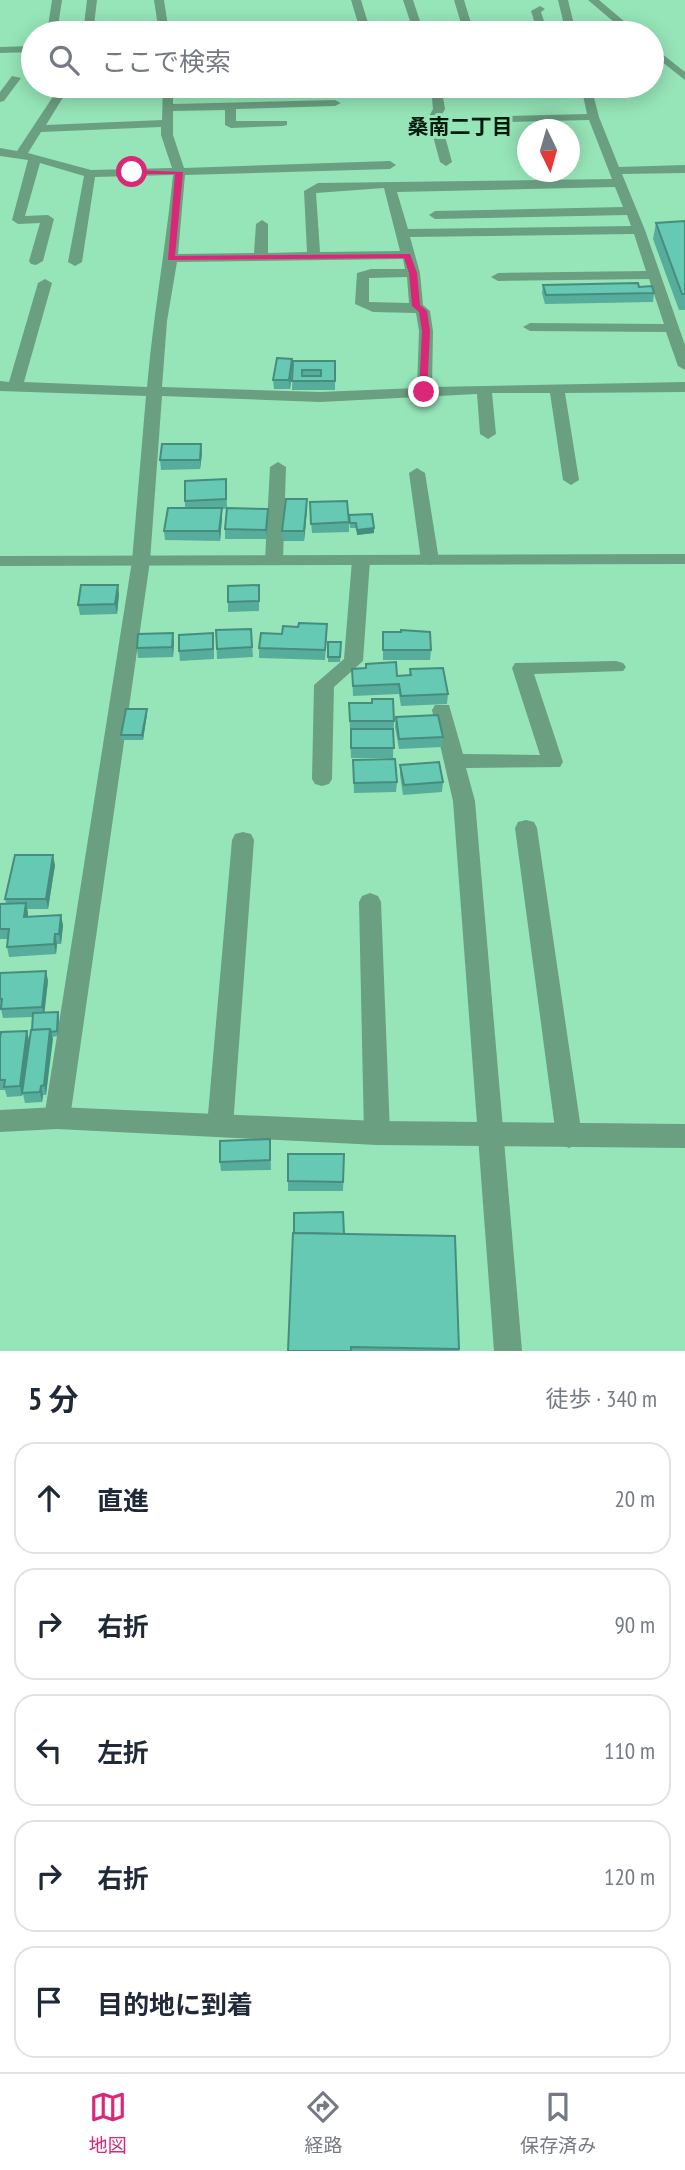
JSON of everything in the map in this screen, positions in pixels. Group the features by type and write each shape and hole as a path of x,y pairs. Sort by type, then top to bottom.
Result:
{"street":[{"path":"54,21 57,0"},
{"path":"89,21 92,0"},
{"path":"159,0 162,21"},
{"path":"356,0 362,21"},
{"path":"408,0 415,21"},
{"path":"459,0 465,21"},
{"path":"563,0 568,21"},
{"path":"593,0 618,21"},
{"path":"539,21 536,10 540,9"},
{"path":"0,50 21,49"},
{"path":"664,59 685,77"},
{"path":"0,99 16,78"},
{"path":"21,155 57,98"},
{"path":"57,1118 141,561 160,321 171,258 179,172 167,135 168,98"},
{"path":"438,98 439,109 434,118 446,162"},
{"path":"589,98 593,117 639,230 685,366"},
{"path":"168,107 335,103"},
{"path":"230,106 231,125 283,123"},
{"path":"506,119 593,117"},
{"path":"38,129 168,123"},
{"path":"0,169 3,153 35,158 90,174 390,165"},
{"path":"35,158 18,220 48,219 36,261"},
{"path":"580,178 616,177 685,169"},
{"path":"75,262 90,174"},
{"path":"390,188 428,181 517,179"},
{"path":"314,255 310,191 318,187 389,184 413,273 416,306"},
{"path":"435,215 631,211"},
{"path":"261,256 262,224"},
{"path":"402,233 639,230"},
{"path":"171,258 408,255"},
{"path":"413,273 371,273 362,276 362,304 373,308 416,306 423,311 426,331 424,392"},
{"path":"498,276 654,275"},
{"path":"45,283 7,386 320,397 484,389 685,387"},
{"path":"530,327 671,328"},
{"path":"484,389 488,434"},
{"path":"558,389 571,480"},
{"path":"274,560 278,467"},
{"path":"417,473 430,560"},
{"path":"0,561 685,559"},
{"path":"322,779 324,685 353,661 361,560"},
{"path":"455,761 553,762 522,668 616,667"},
{"path":"442,710 464,802 489,1136 509,1351"},
{"path":"526,828 569,1136"},
{"path":"219,1126 243,841"},
{"path":"370,902 377,1133"},
{"path":"0,1121 57,1118 489,1136 685,1136"}],"building":[{"path":"685,221 685,294 682,294 656,223"},
{"path":"638,283 639,287 652,286 654,293 546,295 543,285"},
{"path":"277,358 292,359 289,380 273,380"},
{"path":"293,361 335,361 335,381 292,381","holes":["302,370 321,370 321,376 302,376"]},
{"path":"162,444 201,444 200,460 160,460"},
{"path":"226,479 226,499 185,501 185,481"},
{"path":"286,499 307,499 304,531 282,531"},
{"path":"347,501 349,522 311,524 310,502"},
{"path":"168,508 222,508 219,531 164,531"},
{"path":"227,508 268,509 266,530 225,529"},
{"path":"372,514 374,528 357,530 356,523 350,523 349,515"},
{"path":"81,585 118,585 115,604 78,605"},
{"path":"259,585 259,601 228,602 228,586"},
{"path":"299,623 327,624 325,650 259,648 261,633 282,634 283,626 298,627"},
{"path":"251,629 252,647 217,649 216,630"},
{"path":"383,632 430,632 431,650 383,650"},
{"path":"173,633 172,647 137,648 138,634"},
{"path":"213,633 213,649 179,651 179,635"},
{"path":"328,642 341,642 340,657 328,657"},
{"path":"396,662 397,676 411,675 410,669 443,668 448,694 401,696 399,684 353,686 352,669 366,668 366,664"},
{"path":"372,699 393,699 394,721 350,721 349,703 372,703"},
{"path":"126,709 147,709 142,735 121,735"},
{"path":"438,715 443,737 399,739 396,717"},
{"path":"351,729 393,729 394,748 351,748"},
{"path":"395,759 397,782 354,783 353,760"},
{"path":"439,762 443,782 404,785 400,765"},
{"path":"15,855 53,855 46,899 5,899"},
{"path":"26,903 24,917 61,915 59,934 55,934 54,944 7,947 9,929 0,929 0,904"},
{"path":"46,971 42,1007 1,1009 0,973"},
{"path":"58,1012 57,1031 32,1030 33,1013"},
{"path":"50,1029 44,1085 41,1086 40,1092 22,1093 31,1030"},
{"path":"27,1031 20,1086 4,1087 5,1080 0,1080 1,1032"},
{"path":"270,1139 270,1160 220,1162 220,1141"},
{"path":"288,1154 344,1154 343,1182 288,1181"},
{"path":"343,1212 344,1234 294,1233 294,1213"},
{"path":"293,1233 455,1236 459,1349 351,1347 351,1351 288,1351"}],"district":[{"name":"桑南二丁目","path":"460,127"}],"route":[{"path":"132,172 179,172 171,258 408,255 413,273 416,306 423,311 426,331 424,392"}]}
